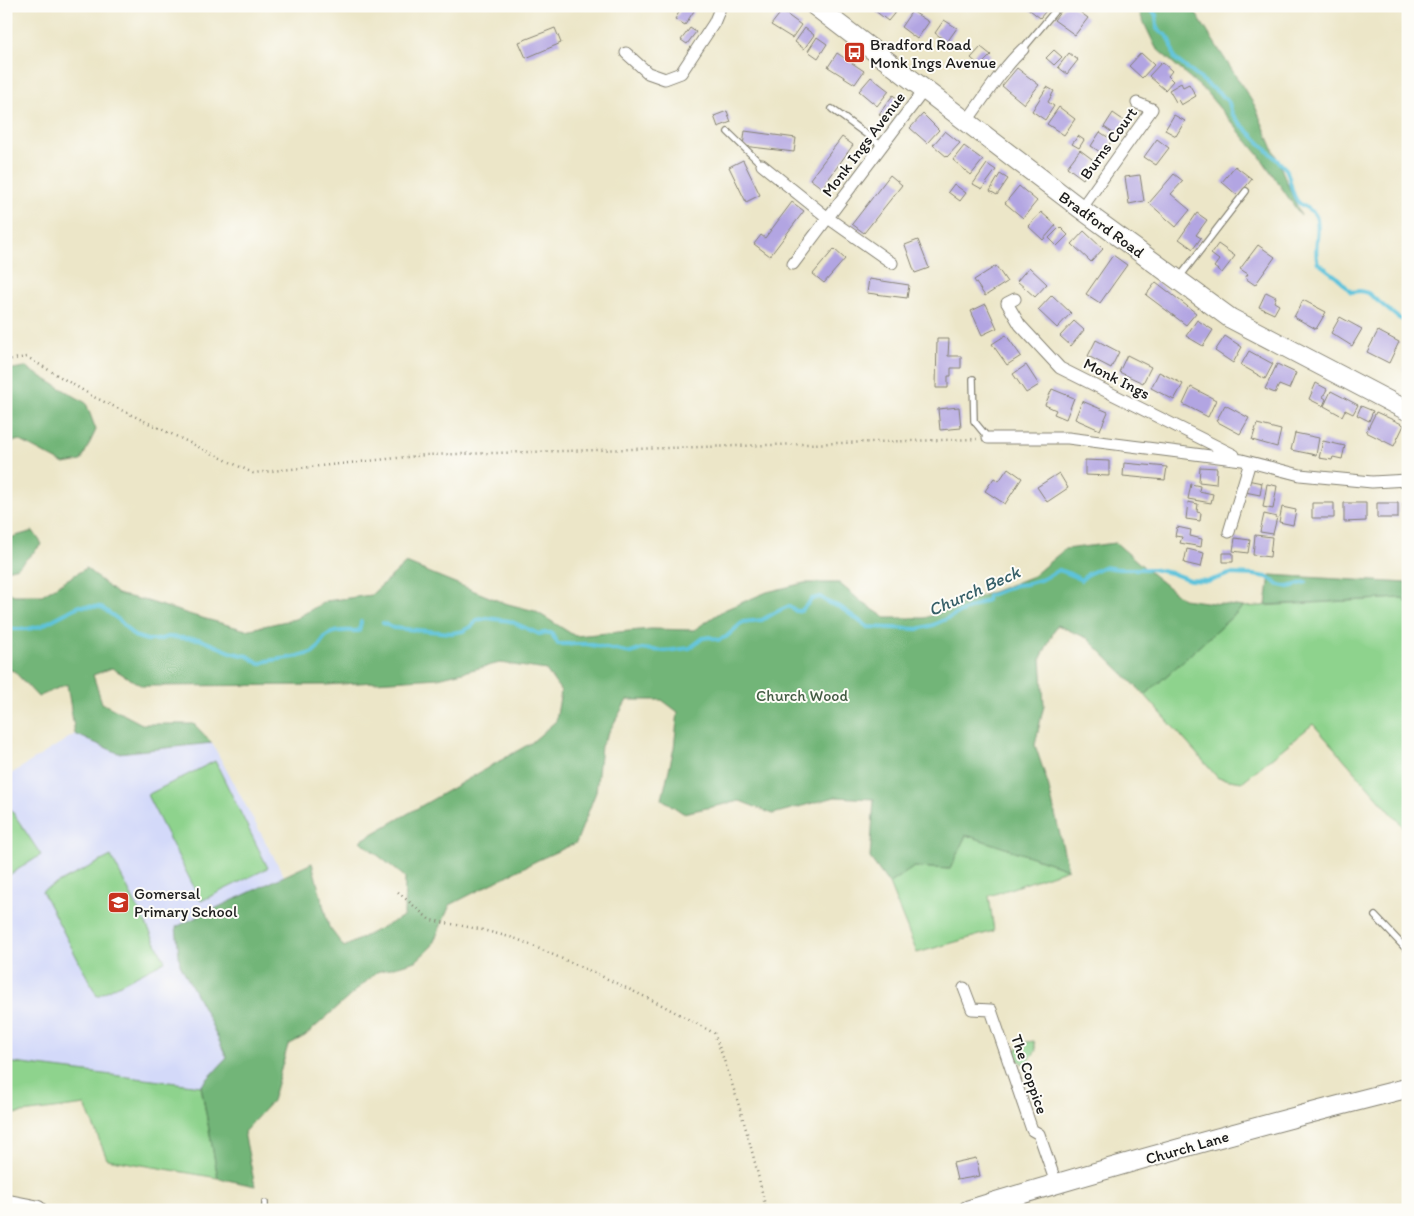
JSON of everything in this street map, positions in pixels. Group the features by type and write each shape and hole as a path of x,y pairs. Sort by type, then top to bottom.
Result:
{"main road":[{"name":"Bradford Road","path":"815,6 1081,209 1230,318 1408,411"},
{"name":"Church Lane","path":"968,1210 1325,1109 1408,1088"},
{"path":"6,1204 37,1210"}],"street":[{"path":"626,54 648,73 656,76 665,79 681,73 714,23 718,11 717,6"},
{"path":"966,122 1001,73 1023,49"},
{"name":"Monk Ings Avenue","path":"793,264 924,90"},
{"name":"Burns Court","path":"1081,209 1152,109 1137,103"},
{"name":"Monk Ings Avenue","path":"762,165 828,218 892,263"},
{"name":"Monk Ings","path":"997,309 1011,301 1020,325 1060,368 1246,461"},
{"name":"Monk Ings","path":"988,438 1068,438 1246,461 1300,475 1372,482 1408,480"},
{"path":"1229,532 1246,461"},
{"name":"The Coppice","path":"964,988 972,1009 991,1010 1032,1130 1039,1134 1056,1184"}],"lane":[{"path":"1023,49 1059,6"},
{"path":"832,109 882,146"},
{"path":"728,132 762,165"},
{"path":"1177,280 1246,191"},
{"path":"973,379 974,421 988,438"},
{"path":"1375,916 1408,951"}],"path":[{"path":"6,360 27,357 94,397 253,473 426,456 988,438"},
{"path":"398,892 430,920 479,929 517,940 597,974 658,1003 714,1033 739,1104 754,1155 766,1210"}],"shaded area":[{"name":"Gomersal Primary School","path":"75,734 118,753 212,743 284,876 176,928 207,1015 227,1058 201,1086 6,1062 6,777"}],"green space":[{"path":"1136,6 1191,6 1255,106 1301,216 1259,155 1206,92 1156,48"},
{"path":"25,367 86,403 96,430 81,461 64,464 19,440 6,444 6,370"},
{"path":"33,531 42,544 18,567 6,570 6,539"},
{"name":"Church Wood","path":"1116,543 1183,599 1243,607 1145,695 1087,638 1057,625 1041,658 1044,705 1035,745 1048,784 1068,869 966,835 950,869 914,867 889,884 870,858 874,799 835,797 773,814 740,801 683,813 662,799 674,748 678,712 662,700 627,700 601,746 596,792 576,843 538,860 450,905 432,946 416,961 377,972 305,1036 288,1045 272,1101 244,1132 255,1186 218,1178 201,1086 227,1058 180,964 176,927 312,863 329,927 344,947 404,916 405,877 360,841 531,743 556,721 561,691 546,670 500,663 438,678 326,685 142,686 112,668 93,675 102,703 142,724 194,724 212,743 118,753 75,734 67,684 38,697 14,671 6,669 6,591 14,595 42,595 86,568 117,594 246,630 295,619 326,601 371,595 406,563 504,603 535,611 575,636 651,629 694,630 724,610 767,592 804,583 839,583 863,603 886,618 925,618 1033,576 1065,549"},
{"path":"1270,575 1408,583 1408,604 1402,598 1266,605"},
{"path":"1402,598 1408,604 1408,832 1313,724 1242,782 1218,778 1145,695 1243,607"},
{"path":"215,761 268,868 201,901 147,795"},
{"path":"6,802 41,855 6,877"},
{"path":"966,835 1068,869 989,896 994,931 917,953 889,884 914,867 950,869"},
{"path":"111,856 165,961 97,996 42,891"},
{"path":"1034,1041 1036,1050 1028,1062 1022,1064 1020,1061 1018,1062 1015,1052 1021,1043"},
{"path":"6,1062 201,1086 218,1178 107,1159 85,1105 6,1115"}],"building":[{"path":"677,6 697,6 685,25 675,19 681,9"},
{"path":"877,6 895,6 898,9 888,21 874,10"},
{"path":"1025,6 1050,6 1040,18"},
{"path":"1065,6 1072,6 1088,18 1075,35 1054,20"},
{"path":"782,11 801,25 792,38 771,25"},
{"path":"912,11 929,22 917,39 901,27"},
{"path":"944,20 957,28 947,42 935,33"},
{"path":"555,28 561,43 526,58 519,42"},
{"path":"690,28 696,32 687,44 681,40"},
{"path":"805,28 814,35 804,49 795,42"},
{"path":"817,37 827,44 818,58 808,51"},
{"path":"981,47 991,55 980,66 971,58"},
{"path":"1054,50 1062,57 1054,65 1046,58"},
{"path":"837,53 864,71 855,84 828,67"},
{"path":"1069,53 1078,60 1067,74 1058,67"},
{"path":"1141,53 1154,65 1142,78 1129,66"},
{"path":"1162,62 1172,71 1168,76 1173,81 1165,90 1149,76"},
{"path":"1017,68 1039,85 1024,104 1002,86"},
{"path":"871,77 889,91 877,106 859,91"},
{"path":"1181,83 1183,87 1189,84 1196,96 1181,105 1178,100 1176,102 1169,90"},
{"path":"1047,87 1054,91 1048,102 1054,106 1045,120 1032,111"},
{"path":"893,95 900,101 886,119 879,114"},
{"path":"1059,107 1075,119 1064,135 1047,124"},
{"path":"727,111 731,122 718,127 714,116"},
{"path":"1113,113 1126,122 1116,135 1104,127"},
{"path":"923,114 939,130 927,143 910,128"},
{"path":"1174,115 1185,121 1176,136 1165,130"},
{"path":"745,131 796,138 794,152 743,146"},
{"path":"945,131 960,143 947,157 933,145"},
{"path":"1100,132 1112,140 1103,154 1091,146"},
{"path":"1078,136 1084,140 1079,148 1072,144"},
{"path":"842,137 853,145 822,188 810,179"},
{"path":"1157,139 1169,148 1156,165 1144,157"},
{"path":"964,146 983,160 971,175 953,160"},
{"path":"1080,150 1096,162 1083,179 1067,167"},
{"path":"743,160 760,195 746,202 729,167"},
{"path":"987,164 996,170 982,189 973,184"},
{"path":"1235,166 1252,179 1238,196 1222,182"},
{"path":"1000,174 1008,179 997,195 990,191"},
{"path":"1174,174 1183,181 1171,194 1190,210 1176,227 1149,203"},
{"path":"890,175 902,185 864,233 852,224"},
{"path":"1140,175 1144,201 1129,204 1125,177"},
{"path":"954,184 966,193 960,201 948,192"},
{"path":"1019,186 1037,201 1023,218 1005,203"},
{"path":"792,202 804,211 770,256 754,244 761,235 765,238"},
{"path":"1041,212 1056,225 1043,240 1028,226"},
{"path":"1197,213 1207,220 1196,235 1201,238 1193,249 1179,239"},
{"path":"1060,227 1068,235 1057,246 1049,238"},
{"path":"1084,231 1103,249 1091,262 1072,244"},
{"path":"918,240 929,268 915,273 905,245"},
{"path":"1218,244 1235,256 1222,273 1214,267 1219,260 1211,254"},
{"path":"1258,245 1275,257 1255,285 1245,278 1248,274 1240,269"},
{"path":"834,249 845,259 824,283 813,274"},
{"path":"1113,255 1127,265 1100,303 1086,294"},
{"path":"996,266 1007,282 985,296 974,280"},
{"path":"1029,267 1047,284 1035,297 1017,281"},
{"path":"869,279 909,285 907,298 867,293"},
{"path":"1156,282 1196,313 1186,325 1146,295"},
{"path":"1266,292 1276,297 1274,302 1279,305 1274,314 1259,307"},
{"path":"1052,295 1071,313 1057,328 1038,310"},
{"path":"1303,300 1326,312 1316,329 1294,317"},
{"path":"986,304 997,328 982,335 971,311"},
{"path":"1340,317 1362,329 1352,346 1331,333"},
{"path":"1197,320 1213,330 1203,346 1186,336"},
{"path":"1074,321 1084,330 1071,346 1060,336"},
{"path":"1378,331 1399,342 1389,363 1367,352"},
{"path":"1006,335 1021,356 1007,365 992,344"},
{"path":"1225,336 1242,347 1233,363 1215,351"},
{"path":"937,339 949,339 948,356 961,356 961,368 951,368 951,376 948,376 948,388 936,388"},
{"path":"1096,340 1119,352 1111,368 1088,356"},
{"path":"1249,351 1273,364 1265,379 1241,365"},
{"path":"1127,355 1151,367 1143,383 1119,372"},
{"path":"1408,360 1408,373 1403,370"},
{"path":"1277,364 1296,373 1289,389 1279,385 1275,393 1265,389"},
{"path":"1026,365 1039,385 1026,393 1013,374"},
{"path":"1159,372 1183,384 1174,400 1151,388"},
{"path":"1316,383 1327,389 1323,397 1326,399 1323,406 1309,399"},
{"path":"1191,387 1216,400 1208,417 1183,404"},
{"path":"1052,389 1074,398 1066,419 1054,414 1056,410 1045,405"},
{"path":"1331,391 1358,405 1353,414 1345,410 1342,416 1324,406"},
{"path":"1082,401 1108,412 1100,430 1075,419"},
{"path":"1225,405 1249,418 1240,434 1216,421"},
{"path":"1361,406 1373,411 1369,421 1357,415"},
{"path":"959,407 961,428 940,430 938,409"},
{"path":"1376,412 1404,425 1394,446 1366,432"},
{"path":"1257,424 1281,430 1277,447 1252,440"},
{"path":"1295,433 1319,438 1316,455 1291,450"},
{"path":"1323,441 1345,446 1342,459 1333,457 1332,460 1319,458"},
{"path":"1085,460 1109,461 1109,476 1085,475"},
{"path":"1124,463 1167,467 1165,480 1123,476"},
{"path":"1200,467 1217,468 1216,484 1199,482"},
{"path":"1008,468 1022,478 1005,504 985,491 994,478 999,481"},
{"path":"1059,473 1068,488 1047,502 1037,487"},
{"path":"1247,480 1262,483 1260,495 1245,492"},
{"path":"1191,484 1200,486 1199,491 1213,494 1211,503 1188,499"},
{"path":"1267,484 1277,486 1273,509 1263,507"},
{"path":"1188,502 1198,504 1197,512 1201,513 1200,521 1186,519"},
{"path":"1312,503 1334,503 1334,518 1312,518"},
{"path":"1344,503 1366,503 1366,521 1344,522"},
{"path":"1377,503 1398,503 1398,518 1377,518"},
{"path":"1403,503 1408,503 1408,518 1404,518"},
{"path":"1282,507 1296,510 1293,525 1279,522"},
{"path":"1264,514 1277,517 1273,534 1260,532"},
{"path":"1177,527 1191,530 1190,536 1202,539 1201,547 1180,543 1182,537 1175,536"},
{"path":"1255,535 1272,537 1270,557 1253,555"},
{"path":"1235,538 1250,540 1248,553 1233,551"},
{"path":"1187,549 1204,553 1201,567 1184,563"},
{"path":"1223,553 1233,553 1233,562 1223,562"},
{"path":"976,1158 980,1176 957,1180 953,1163"}],"waterway":[{"path":"1147,6 1156,15 1157,29 1170,39 1175,59 1225,98 1229,103 1232,114 1286,169 1295,198 1300,204 1312,211 1316,217 1318,225 1316,252 1318,263 1337,277 1351,292 1360,291 1368,293 1397,317 1408,323"},
{"name":"Church Beck","path":"383,623 393,628 452,633 463,631 472,626 477,620 487,618 510,621 539,634 551,633 558,644 587,644 631,653 642,649 665,651 690,648 703,638 710,637 718,640 726,637 743,622 762,620 789,606 796,611 801,611 812,599 820,597 840,607 868,627 918,629 933,625 987,600 988,596 1016,585 1043,579 1059,570 1081,580 1088,574 1103,567 1152,569 1190,580 1209,581 1230,574 1267,577 1280,585 1289,587 1306,582"},
{"name":"Church Beck","path":"6,629 28,629 41,626 79,606 101,607 119,620 134,636 147,640 168,637 199,639 233,653 248,656 260,664 267,661 309,654 317,649 328,634 341,631 359,631 361,622"}],"place":[{"name":"Bradford Road Monk Ings Avenue","path":"854,53"},
{"name":"Gomersal Primary School","path":"118,902"}]}
